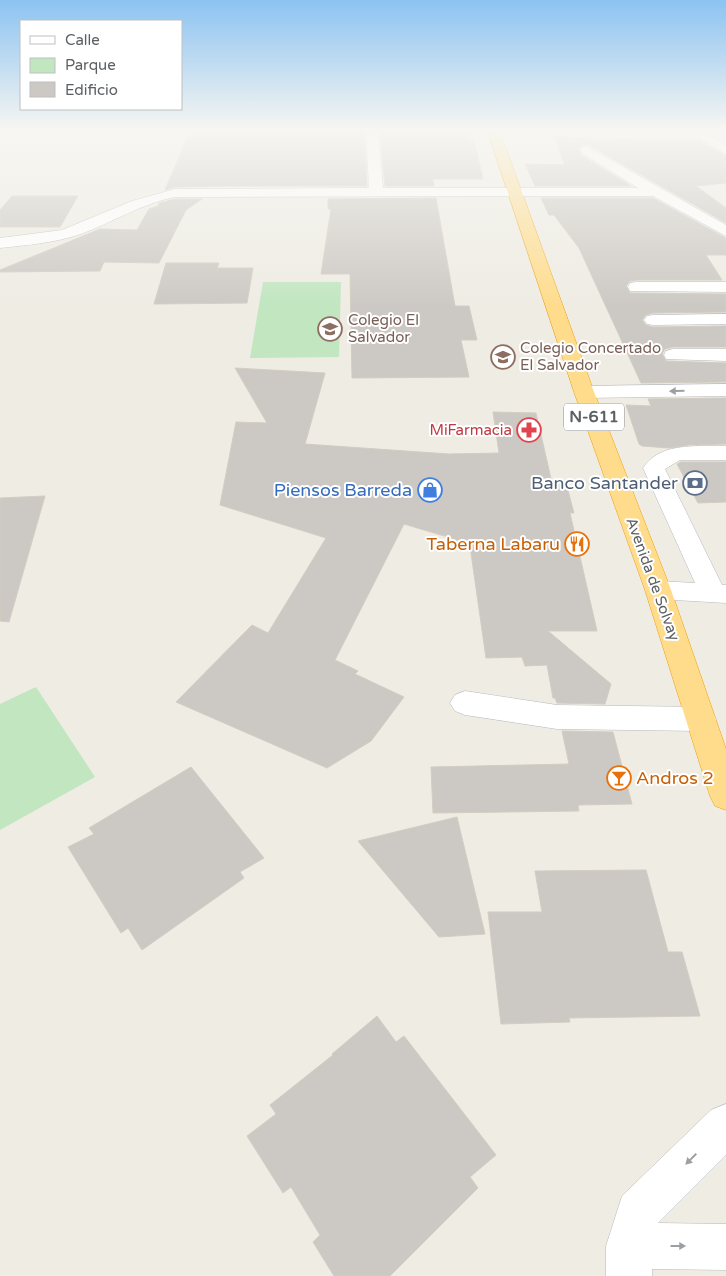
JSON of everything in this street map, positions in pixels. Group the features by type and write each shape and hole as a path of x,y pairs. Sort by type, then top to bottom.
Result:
{"highway":[{"name":"Avenida de Solvay","path":"513,189 584,392 658,590 726,796"}],"street":[{"path":"376,189 376,193"},
{"path":"651,189 726,231"},
{"path":"0,243 47,238 75,231 148,199 175,193 657,192"},
{"path":"636,287 726,287"},
{"path":"653,320 726,319"},
{"path":"673,355 726,355"},
{"path":"584,392 726,390"},
{"path":"720,594 654,468 658,460 672,454 726,452"},
{"path":"658,590 720,594"},
{"path":"464,704 557,717 701,719"},
{"path":"726,1125 638,1212 629,1261 726,1247"}],"green space":[{"path":"263,282 341,282 339,357 250,358"},
{"path":"36,687 95,777 0,830 0,704"}],"building":[{"path":"665,189 699,189 726,208 726,223"},
{"path":"12,196 78,196 60,227 0,227 0,210"},
{"path":"436,198 455,306 469,306 477,340 461,340 469,377 352,378 350,274 321,274 331,209 328,209 328,199"},
{"path":"541,198 653,198 726,238 726,255 706,255 722,280 636,280 630,281 626,286 630,293 726,294 726,312 653,313 646,315 642,320 646,325 653,327 726,326 726,347 673,347 665,349 662,354 666,361 726,363 726,382 641,383 579,248 554,215 549,215"},
{"path":"175,199 202,199 186,210 159,263 104,262 100,271 0,272 0,270 100,229 137,230 149,209 158,206 159,203"},
{"path":"166,263 219,263 217,268 253,268 247,303 154,304"},
{"path":"235,368 325,373 305,444 449,454 499,453 493,412 536,413 552,483 566,483 574,513 570,513 597,631 548,631 611,684 605,704 557,703 555,698 553,698 547,665 525,666 522,657 486,658 470,546 451,538 404,524 335,660 358,671 355,674 404,697 371,741 327,768 176,702 252,625 268,633 326,538 220,505 236,422 267,423"},
{"path":"726,398 726,444 689,445 669,448 642,446 639,444 626,405 651,406 648,399"},
{"path":"681,462 726,462 726,502 698,503 677,464"},
{"path":"45,496 9,622 0,621 0,498"},
{"path":"562,731 613,732 632,804 578,805 579,811 433,813 431,767 569,764"},
{"path":"191,767 264,858 240,872 244,878 142,950 128,928 121,933 68,847 94,834 89,828"},
{"path":"457,817 485,934 439,937 358,841"},
{"path":"646,870 668,952 682,952 700,1016 569,1018 570,1022 501,1024 488,912 542,912 535,871"},
{"path":"377,1016 396,1042 404,1036 496,1155 470,1177 478,1188 390,1276 334,1276 313,1242 320,1235 291,1187 283,1193 247,1136 276,1114 270,1105 333,1055"}],"place":[{"name":"Colegio El Salvador","path":"330,329"},
{"name":"Colegio Concertado El Salvador","path":"503,357"},
{"name":"MiFarmacia","path":"529,430"},
{"name":"Banco Santander","path":"695,483"},
{"name":"Piensos Barreda","path":"430,490"},
{"name":"Taberna Labaru","path":"577,544"},
{"name":"Andros 2","path":"619,778"}]}
